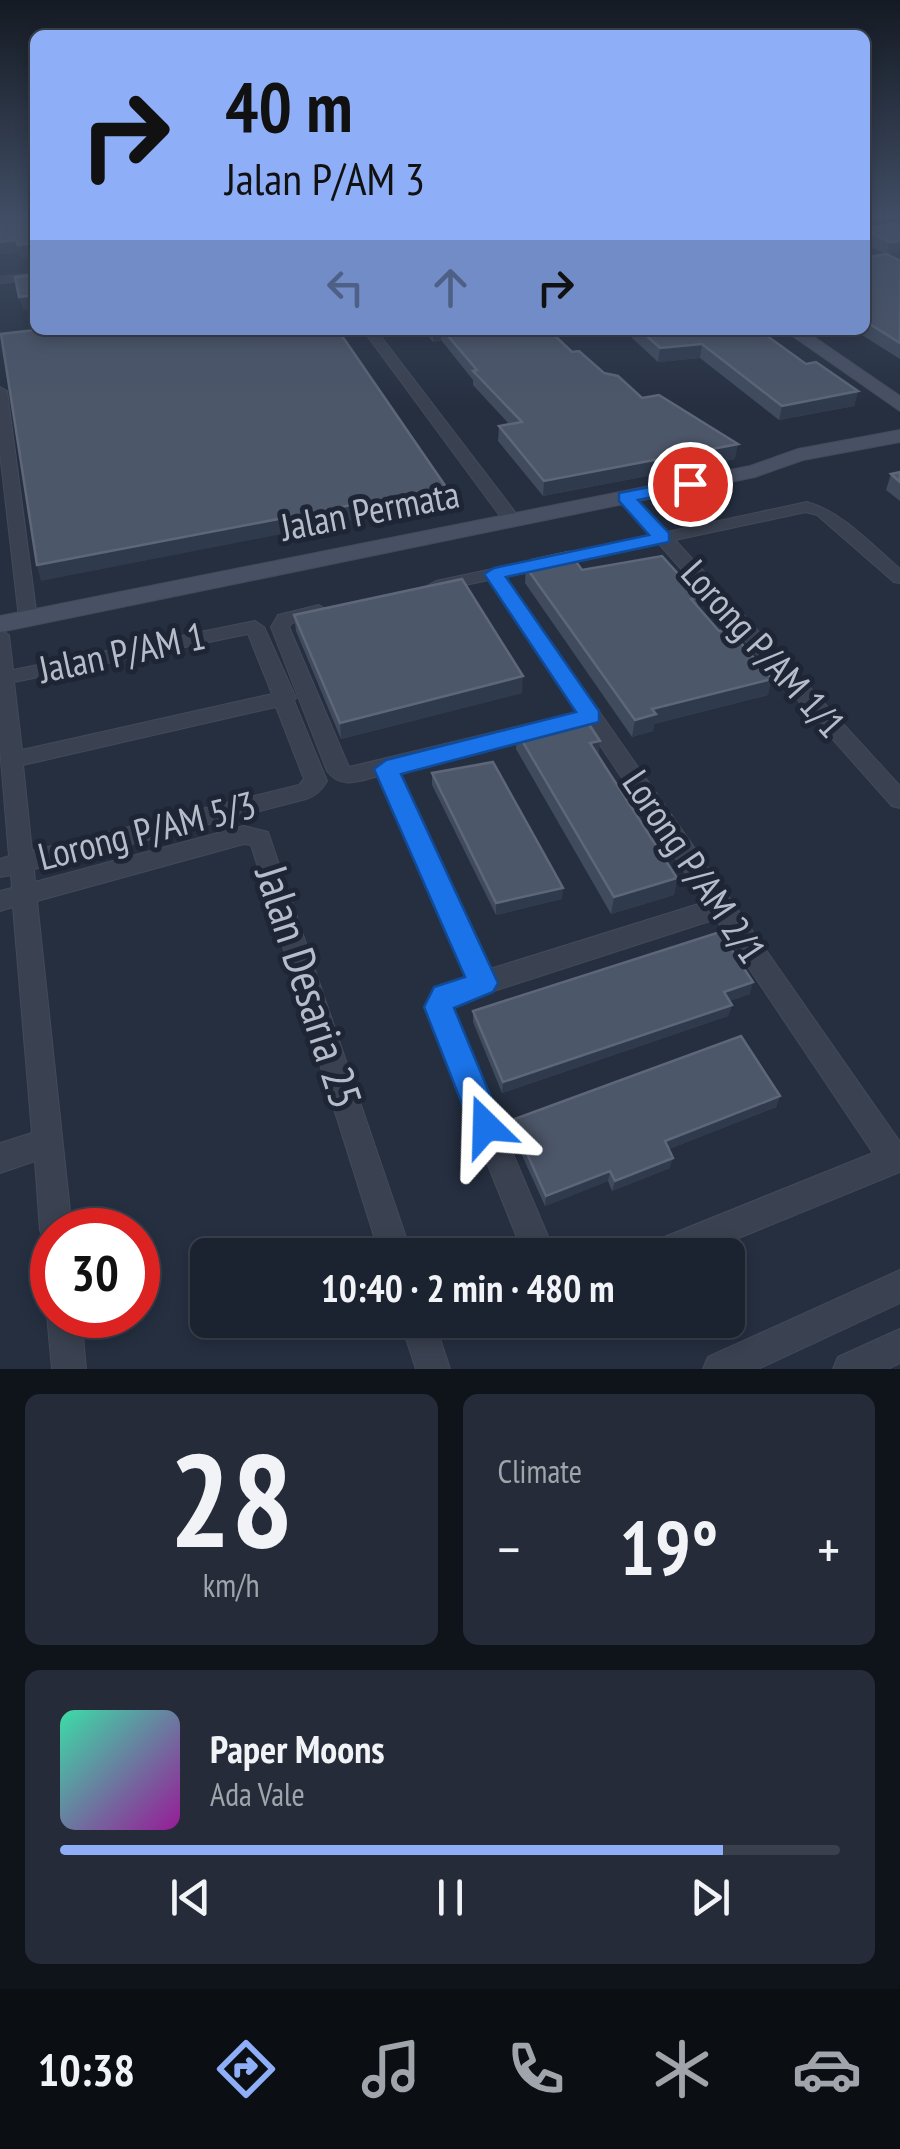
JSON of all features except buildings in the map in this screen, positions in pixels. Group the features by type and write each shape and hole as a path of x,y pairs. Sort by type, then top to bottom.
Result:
{"street":[{"path":"374,335 512,520"},
{"path":"800,335 900,405"},
{"path":"822,335 900,388"},
{"path":"0,390 28,618"},
{"name":"Jalan Permata","path":"0,624 754,471 798,456 900,436"},
{"name":"Jalan Permata","path":"754,471 819,468 900,451"},
{"name":"Lorong P/AM 1/1","path":"626,497 900,800"},
{"path":"408,592 813,508 900,578"},
{"name":"Lorong P/AM 2/1","path":"494,574 897,1158"},
{"path":"330,609 285,619 280,628 338,770 351,777 591,716"},
{"name":"Jalan P/AM 1","path":"4,678 251,626 261,632 286,698"},
{"path":"0,635 4,713 12,760 12,898 54,1208"},
{"path":"12,760 286,698"},
{"name":"Lorong P/AM 5/3","path":"11,865 311,789 316,777 286,698"},
{"path":"386,769 483,983"},
{"name":"Jalan Desaria 25","path":"12,898 244,835 260,838 390,1238"},
{"path":"533,1238 439,1007 445,996 722,907"},
{"path":"0,1158 48,1142"},
{"path":"700,1238 897,1158"},
{"path":"720,1369 900,1286"},
{"path":"66,1338 69,1369"},
{"path":"423,1338 433,1369"},
{"path":"850,1369 900,1346"}],"route":[{"path":"486,1126 439,1007 445,996 483,983 386,769 591,716 494,574 662,538 626,497 690,484"}]}
